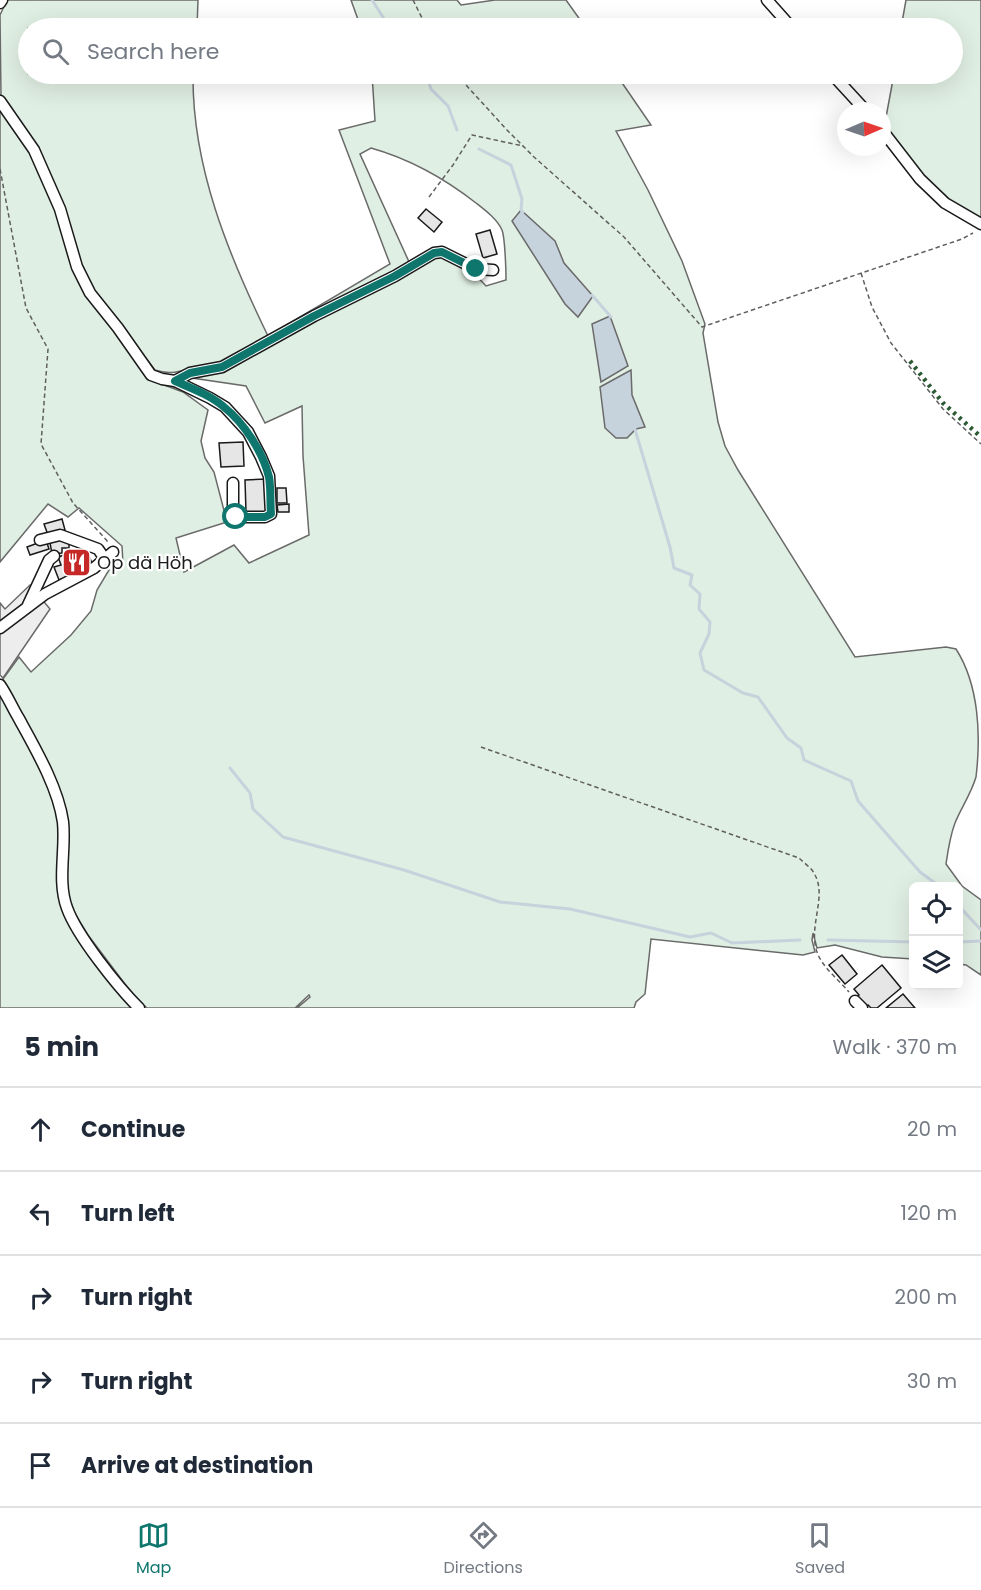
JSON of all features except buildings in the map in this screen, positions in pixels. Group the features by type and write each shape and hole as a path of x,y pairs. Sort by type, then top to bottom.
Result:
{"street":[{"path":"767,0 783,18"},
{"path":"841,84 858,102"},
{"path":"0,101 34,150 60,208 77,267 90,293 151,375 175,381 210,398 225,407 248,432 268,476 271,514 265,517 236,517 233,507 233,483"},
{"path":"891,141 920,179 945,203 978,228"},
{"path":"175,381 190,373 222,367 434,253 442,252 476,269 493,270"},
{"path":"0,628 45,594 94,568 109,556 98,549 60,535 40,540"},
{"path":"27,607 54,555"},
{"path":"0,685 32,742 57,796 63,822 63,889 67,907 84,940 129,998 140,1008"}],"path":[{"path":"413,0 422,18"},
{"path":"465,84 524,146 624,237 702,327 962,239 978,228"},
{"path":"429,197 472,135 524,146"},
{"path":"0,169 26,308 48,349 41,444 73,502 109,543 109,556"},
{"path":"861,272 872,307 891,343 943,410 981,444"},
{"path":"481,747 799,858 815,873 818,882 819,894 814,940 818,955 859,1004"}],"green space":[{"path":"7,0 198,0 197,18 18,18 18,84 193,84 199,142 215,209 239,273 268,336 390,264 339,130 375,121 373,84 623,84 651,125 616,131 648,190 682,261 705,324 703,333 718,422 725,446 738,470 855,657 946,647 956,649 970,678 977,711 976,777 953,828 946,864 959,882 909,882 909,959 882,957 835,945 817,948 813,933 815,952 803,955 651,939 645,994 636,1002 634,1008 297,1008 310,997 309,995 295,1008 147,1008 134,996 88,935 72,909 67,891 68,824 33,734 3,679 19,657 31,672 71,635 91,611 97,590 109,570 110,558 123,564 122,546 79,508 68,517 48,504 0,562 0,107 29,151 55,204 79,282 159,383 183,392 208,410 201,441 205,458 214,472 227,522 176,538 184,572 234,545 249,563 309,535 302,406 265,423 246,386 192,378 218,363 179,372 155,370 95,292 79,260 63,207 1,97 0,15","holes":["371,148 385,152 439,178 464,194 494,218 500,226 503,234 506,280 486,286 469,268 439,253 410,264 360,154"]},
{"path":"351,0 457,0 461,5 495,0 566,0 579,18 357,18"},
{"path":"906,0 981,0 981,219 941,197 891,136 891,102 889,102 892,84 963,84 963,18 903,18"},
{"path":"0,692 53,795 60,824 64,909 134,1008 0,1008"},
{"path":"963,887 981,900 981,975 963,965"}],"shaded area":[{"path":"521,210 555,241 564,263 593,296 578,317 565,304 512,221"},
{"path":"610,316 628,366 601,382 592,324"},
{"path":"631,370 632,395 645,427 636,429 627,438 616,438 605,428 600,387"},
{"path":"30,585 50,609 3,678 0,675 0,603 5,609"}],"waterway":[{"path":"372,0 384,18"},
{"path":"429,84 431,89 448,106 457,130"},
{"path":"479,149 511,165 522,199 521,210 523,212"},
{"path":"592,295 611,317"},
{"path":"634,426 670,547 674,568 692,575 690,585 700,594 699,609 710,622 709,634 700,653 704,670 743,693 758,697 787,738 801,748 804,760 851,781 858,801 920,872 934,882"},
{"path":"230,768 250,793 253,809 283,837 404,870 500,902 570,909 690,937 711,933 732,943 800,940"},
{"path":"963,910 981,930"},
{"path":"828,940 909,942"},
{"path":"963,942 981,941"}],"hedge":[{"path":"910,361 943,403 981,437"}],"place":[{"name":"Op dä Höh","path":"76,563"}],"route":[{"path":"236,517 265,517 271,514 268,476 261,457 248,432 225,407 175,381 190,373 222,367 434,253 442,252 476,269"}]}
